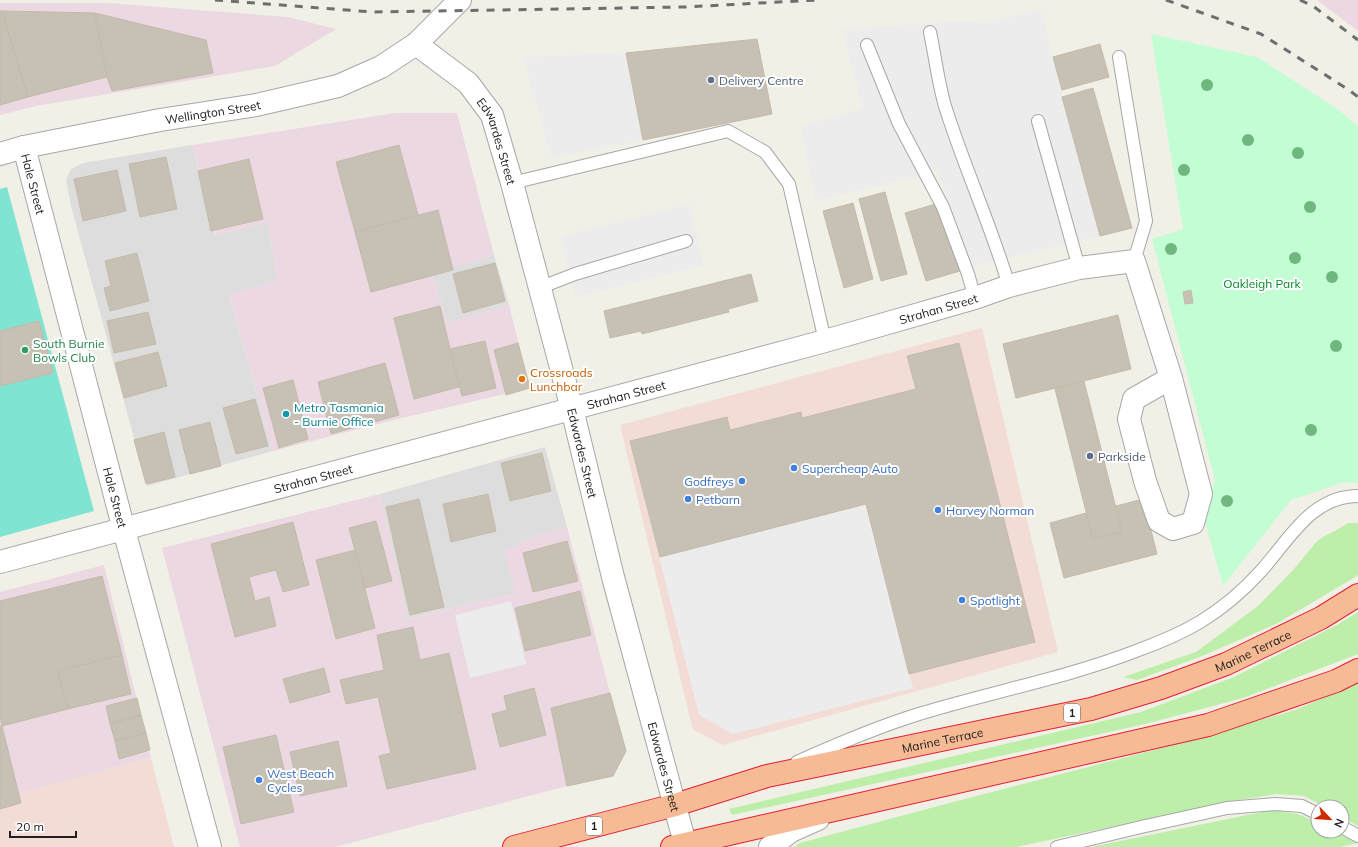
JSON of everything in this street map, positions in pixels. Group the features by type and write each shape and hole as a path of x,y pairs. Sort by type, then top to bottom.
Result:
{"highway":[{"name":"Marine Terrace","path":"514,847 674,805 767,776 1091,709 1161,688 1226,664 1321,618 1358,595"},
{"path":"681,846 1208,725 1336,681 1358,670"}],"street":[{"name":"Wellington Street","path":"0,154 24,147 160,120 256,105 338,86 381,67 416,44 460,0"},
{"name":"Edwardes Street","path":"416,44 468,83 492,115 512,183 572,409 613,577 674,805 681,846"},
{"name":"Hale Street","path":"24,147 124,530 210,847"},
{"name":"Strahan Street","path":"0,562 825,341 975,298 1009,286 1078,268 1134,261"},
{"path":"1134,261 1171,378 1201,494 1193,523 1173,529 1160,520 1145,481 1129,419 1134,399 1171,378"},
{"path":"770,847 791,831 842,808"}],"lane":[{"path":"930,32 945,105 998,250 1009,286"},
{"path":"867,45 899,124 943,207 968,274 975,298"},
{"path":"1119,57 1146,221 1134,261"},
{"path":"1038,121 1078,268"},
{"path":"512,183 728,132 766,152 789,184 825,341"},
{"path":"539,288 575,274 686,241"},
{"path":"767,776 834,745 918,714 1110,661 1166,639 1200,622 1228,603 1261,572 1295,529 1313,512 1320,507 1341,498 1358,496"},
{"path":"1057,847 1227,808 1275,804 1302,806 1310,810"}],"shaded area":[{"path":"1317,0 1358,0 1358,31 1354,28"},
{"path":"0,3 108,3 287,17 336,29 275,66 36,106 0,115"},
{"path":"1040,9 1062,90 1062,97 1100,236 972,266 937,171 816,201 801,126 863,108 843,30 902,25 1000,20"},
{"path":"626,53 643,140 552,158 523,57"},
{"path":"395,113 457,113 494,255 432,274 447,323 509,305 530,388 402,418 273,451 229,294 278,280 267,223 216,235 192,145"},
{"path":"192,145 215,235 267,222 278,280 229,295 273,451 147,486 71,206 66,180 71,169 83,163"},
{"name":"South Burnie Bowls Club","path":"7,187 94,511 0,537 0,189"},
{"path":"689,204 704,265 576,297 561,236"},
{"path":"494,255 509,305 447,323 432,273"},
{"path":"982,328 1058,652 723,745 694,730 692,727 620,425"},
{"path":"851,444 913,688 733,734 699,715 644,497"},
{"path":"545,447 567,527 521,541 515,593 407,619 380,494"},
{"path":"380,494 408,619 515,593 504,549 518,546 521,541 567,527 626,751 613,776 567,786 335,847 240,847 162,548"},
{"path":"104,565 151,758 0,798 0,592"},
{"path":"511,601 526,664 470,678 455,615"},
{"path":"151,758 174,847 0,847 0,798"}],"green space":[{"name":"Oakleigh Park","path":"1151,34 1257,57 1336,108 1358,126 1358,483 1344,482 1291,500 1223,586 1203,514 1215,480 1152,239 1183,229"},
{"path":"1349,523 1358,523 1357,576 1276,624 1202,656 1137,680 1123,677 1196,652 1258,606 1293,570 1318,540"},
{"path":"1358,612 1358,654 1243,698 1145,724 732,815 729,809 1141,712 1234,677 1335,626"},
{"path":"1358,683 1358,826 1350,822 1350,799 1310,799 1304,796 1276,794 1239,800 1016,847 794,847 800,843 1173,745 1295,710"},
{"path":"1272,810 1298,814 1310,819 1310,839 1350,838 1358,842 1339,847 1091,847"}],"building":[{"path":"0,11 2,11 28,97 0,105"},
{"path":"2,11 95,13 107,77 28,97"},
{"path":"95,13 206,40 213,73 112,91 107,77"},
{"path":"757,39 772,114 643,140 626,53"},
{"path":"1100,44 1109,77 1062,90 1053,57"},
{"path":"1093,88 1132,228 1100,236 1062,97"},
{"path":"399,145 418,215 355,232 336,162"},
{"path":"166,157 177,209 140,217 129,164"},
{"path":"249,159 263,219 211,231 198,171"},
{"path":"117,170 126,211 83,221 74,179"},
{"path":"885,192 907,274 881,281 859,199"},
{"path":"853,203 873,279 844,288 823,211"},
{"path":"939,203 960,271 926,281 905,213"},
{"path":"438,210 453,270 371,292 355,232"},
{"path":"137,253 149,301 110,311 104,288 111,286 105,261"},
{"path":"495,263 505,301 463,313 453,274"},
{"path":"751,274 758,301 728,309 729,312 642,334 641,331 610,338 604,311"},
{"path":"1191,290 1193,303 1185,304 1183,292"},
{"path":"440,306 459,387 414,399 394,318"},
{"path":"148,312 156,344 114,353 107,321"},
{"path":"1118,315 1131,369 1016,398 1003,344"},
{"path":"39,321 53,373 0,386 0,331"},
{"path":"485,341 496,388 462,396 450,349"},
{"path":"518,343 530,388 506,395 494,350"},
{"path":"959,343 1035,642 909,674 866,504 660,557 630,441 727,417 730,430 801,412 802,418 916,389 907,356"},
{"path":"158,352 167,386 124,398 115,363"},
{"path":"385,363 399,415 331,434 318,382"},
{"name":"Metro Tasmania - Burnie Office","path":"293,380 308,439 279,448 263,388"},
{"path":"1084,381 1122,532 1093,539 1055,389"},
{"path":"255,399 268,446 236,454 223,408"},
{"path":"210,422 221,466 190,474 179,430"},
{"path":"164,432 175,477 146,484 134,440"},
{"path":"542,453 551,491 510,501 501,463"},
{"path":"488,494 496,531 451,542 443,504"},
{"path":"419,499 444,607 410,615 386,507"},
{"path":"1143,499 1157,554 1064,578 1050,523 1086,513 1093,539 1122,532 1116,506"},
{"path":"376,521 392,581 365,588 349,528"},
{"path":"293,522 309,585 283,592 276,570 249,577 255,601 269,597 276,626 235,637 211,544"},
{"path":"567,541 578,581 533,592 523,553"},
{"path":"355,550 375,628 336,639 316,560"},
{"path":"102,576 122,655 58,671 68,709 2,726 0,716 0,601"},
{"path":"580,591 591,635 525,651 515,608"},
{"path":"413,627 420,660 449,653 476,769 387,789 379,756 391,753 378,697 346,704 340,680 384,670 377,635"},
{"path":"122,655 131,694 68,709 58,671"},
{"path":"324,668 330,692 290,703 283,679"},
{"path":"534,688 546,735 500,747 492,714 507,710 504,696"},
{"path":"610,693 626,751 613,776 567,786 551,708"},
{"path":"137,698 141,715 110,724 106,706"},
{"path":"141,715 146,733 115,741 110,724"},
{"path":"0,726 2,726 21,803 0,809"},
{"path":"146,733 150,750 119,759 115,741"},
{"name":"West Beach Cycles","path":"276,735 294,812 241,824 223,747"},
{"path":"338,741 347,786 300,796 290,752"}],"railway":[{"path":"215,0 373,12 685,7 817,0"},
{"path":"1166,0 1261,34 1358,97"},
{"path":"1300,0 1313,6 1358,40"}],"place":[{"name":"Delivery Centre","path":"711,80"},
{"name":"South Burnie Bowls Club","path":"25,350"},
{"name":"Crossroads Lunchbar","path":"522,379"},
{"name":"Metro Tasmania - Burnie Office","path":"286,414"},
{"name":"Parkside","path":"1090,456"},
{"name":"Supercheap Auto","path":"794,468"},
{"name":"Godfreys","path":"742,481"},
{"name":"Petbarn","path":"688,499"},
{"name":"Harvey Norman","path":"938,510"},
{"name":"Spotlight","path":"962,600"},
{"name":"West Beach Cycles","path":"259,780"}]}
